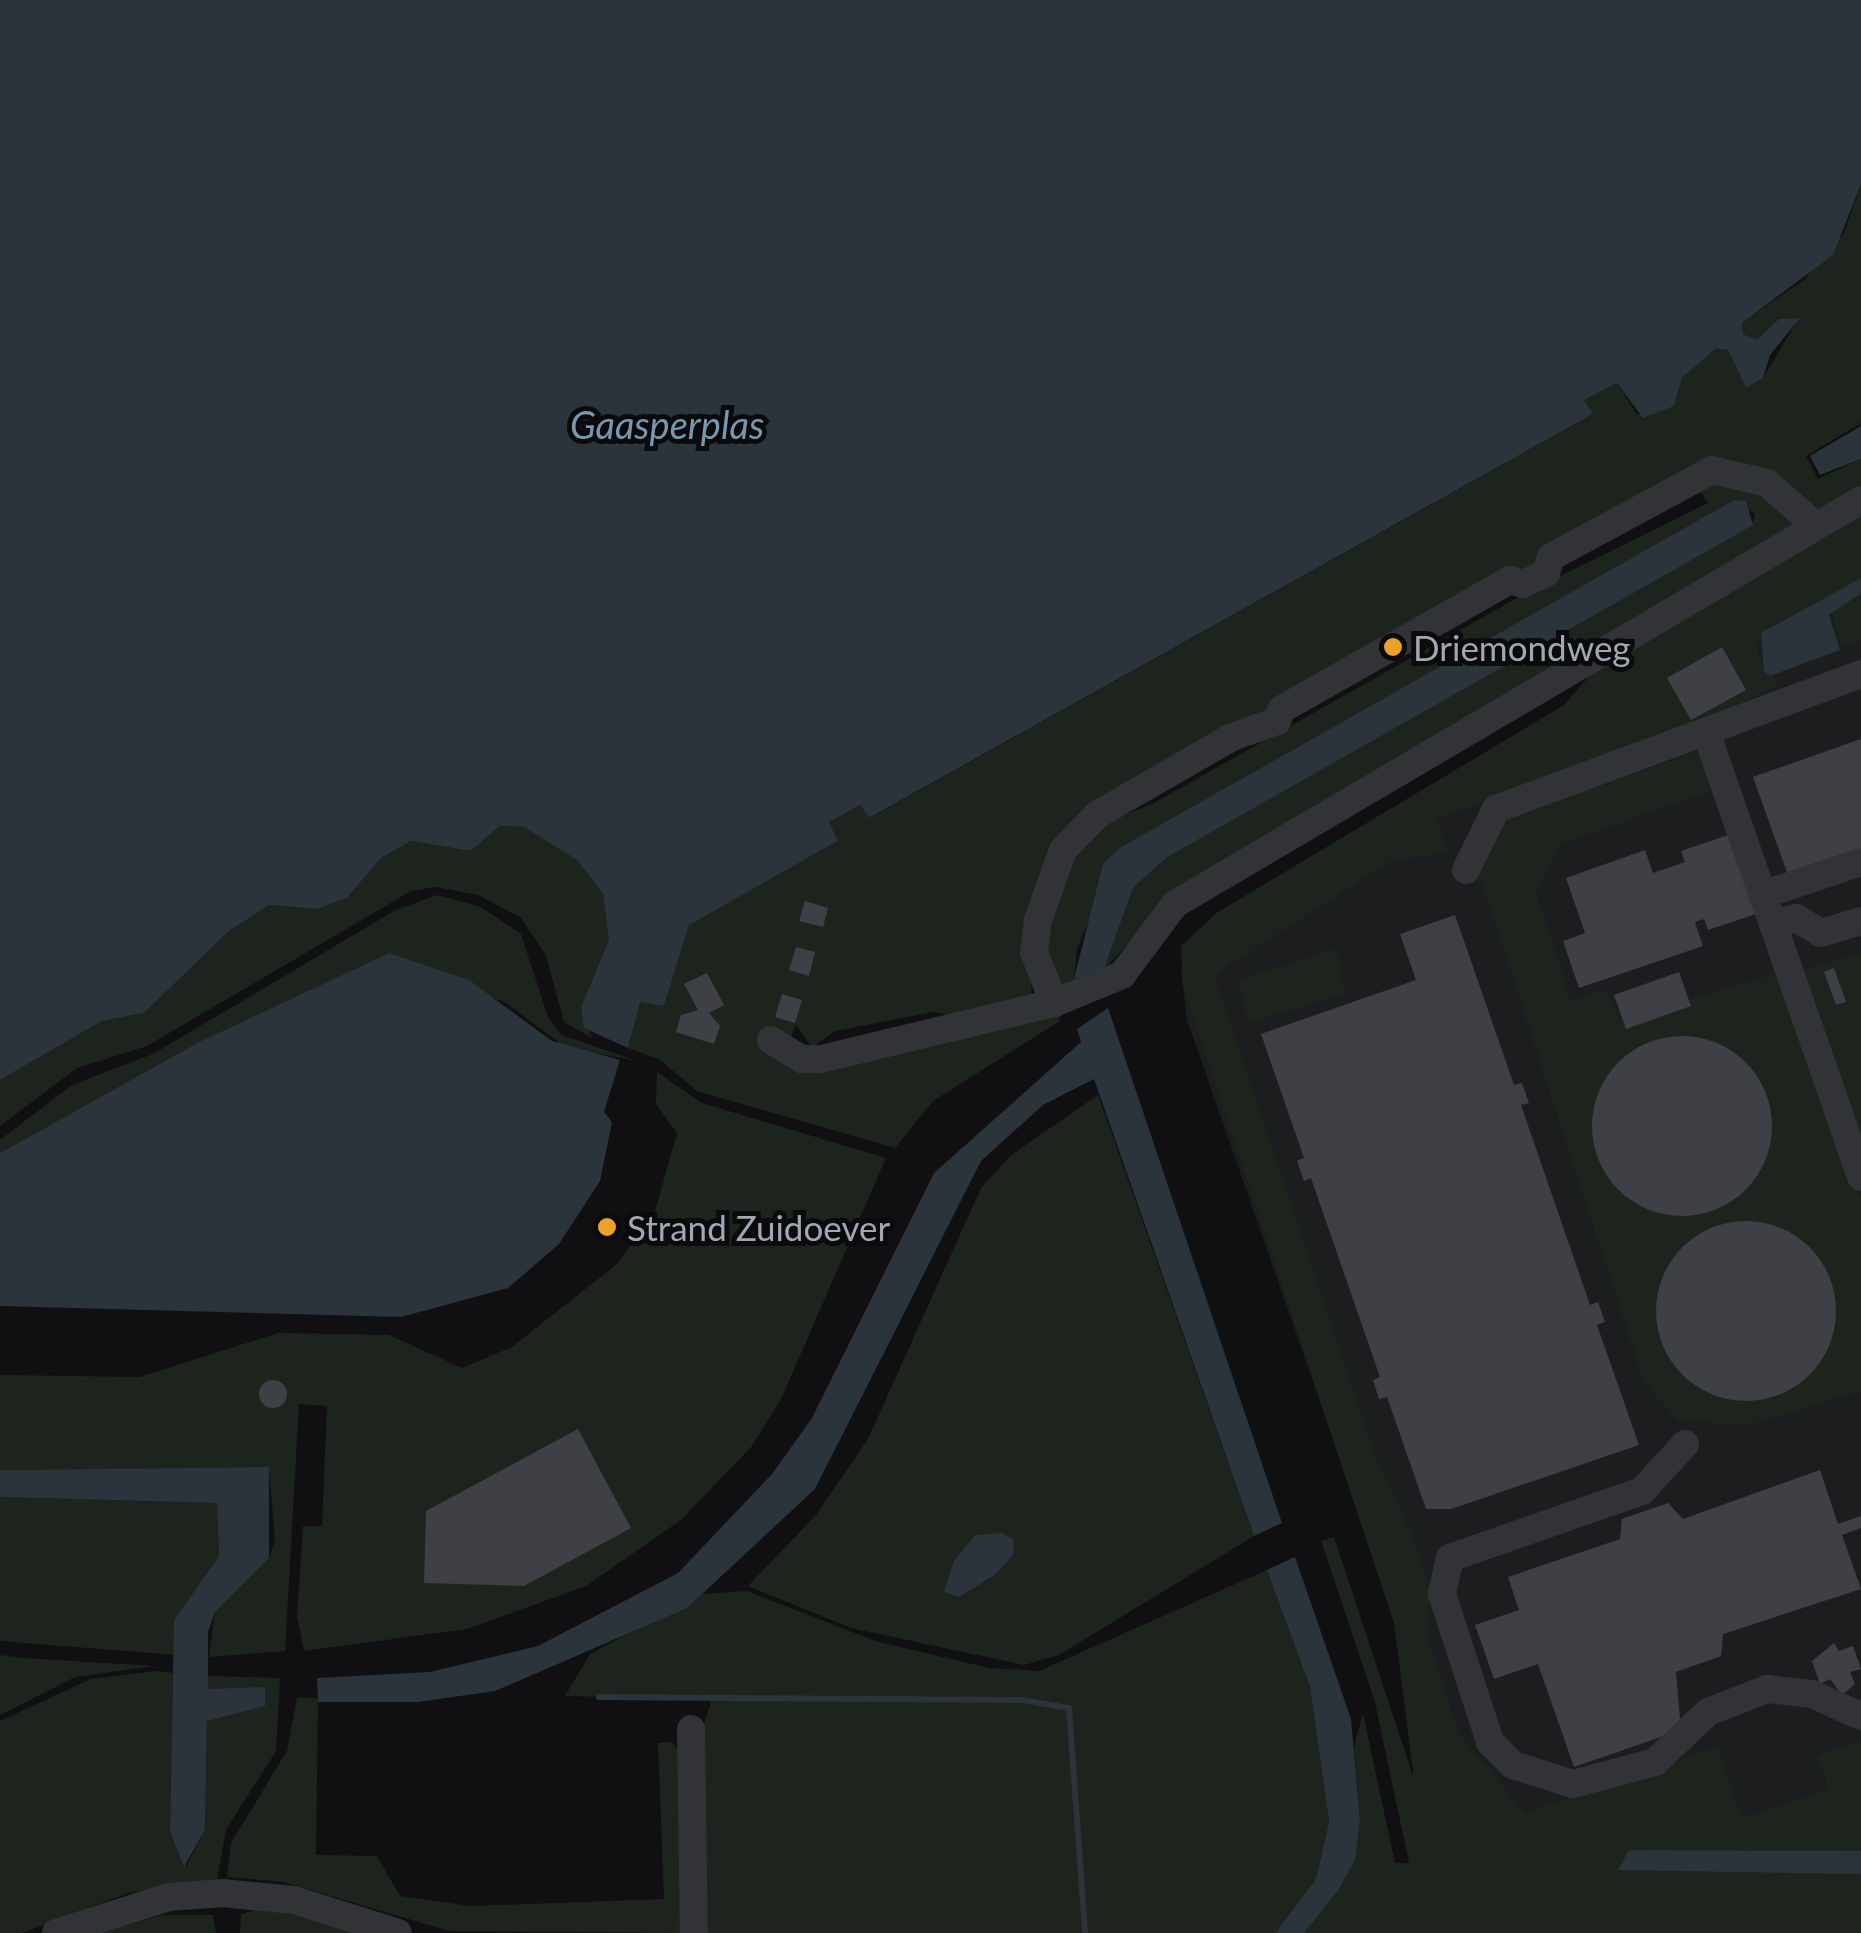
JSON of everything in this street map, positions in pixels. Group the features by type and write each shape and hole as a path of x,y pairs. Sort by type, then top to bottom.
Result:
{"street":[{"path":"1054,1004 1034,952 1038,920 1062,850 1098,814 1232,736 1277,722 1282,709 1510,580 1524,584 1546,572 1551,557 1712,470 1767,483 1816,526"},
{"path":"771,1040 801,1059 821,1060 1054,1004 1122,975 1174,904 1861,500"},
{"path":"1466,870 1496,809 1861,674"},
{"path":"1706,732 1861,1177"},
{"path":"1762,895 1861,862"},
{"path":"1773,924 1796,918 1821,933 1861,920"},
{"path":"1684,1444 1642,1491 1450,1558 1442,1594 1490,1742 1513,1765 1573,1784 1655,1762 1708,1712 1767,1689 1812,1694 1861,1716"},
{"path":"690,1729 694,1933"},
{"path":"56,1933 169,1897 222,1892 294,1900 398,1933"}],"shaded area":[{"path":"1861,184 1861,423 1806,456 1818,479 1861,459 1861,490 1818,510 1748,467 1541,570 1509,574 1088,810 1031,979 1032,997 970,1018 933,1012 835,1031 812,1048 796,1025 780,1061 1058,1007 1060,1021 933,1101 895,1148 697,1091 659,1059 628,1048 640,1001 664,1006 689,924 837,842 829,822 862,805 870,818 1592,415 1583,400 1617,383 1637,415 1674,406 1682,378 1716,347 1728,350 1746,388 1763,378 1799,318 1779,319 1758,341 1743,334 1741,323 1804,280 1844,233"},
{"path":"1742,477 1802,525 1183,887 1104,969 1133,888 1166,858 1752,525 1755,514 1734,500 1121,847 1077,948 1074,979 1059,987 1050,977 1045,917 1084,832 1154,803 1526,593 1708,503 1697,485"},
{"path":"1861,510 1861,578 1761,633 1757,654 1779,684 1697,726 1436,819 1448,852 1391,861 1219,972 1216,983 1379,1465 1414,1539 1429,1589 1428,1639 1459,1734 1525,1813 1717,1747 1742,1819 1829,1790 1818,1756 1861,1740 1861,1933 1289,1933 1360,1821 1354,1747 1363,1713 1395,1863 1409,1863 1375,1702 1321,1541 1334,1537 1414,1779 1394,1623 1183,988 1181,946 1218,912 1564,705 1600,664"},
{"path":"1861,535 1861,1877 1482,1867 1187,1020 1181,967"},
{"path":"1861,593 1861,640 1842,648 1831,610"},
{"path":"1705,749 1716,790 1559,844 1536,893 1571,1001 1604,990 1621,1021 1781,972 1861,1203 1861,1391 1746,1426 1677,1420 1644,1382 1480,876 1509,817"},
{"path":"498,826 524,827 577,860 603,894 609,940 581,1007 592,1038 564,1022 546,955 521,918 478,895 436,887 411,891 147,1046 77,1068 0,1126 0,1080 102,1021 144,1013 229,931 269,905 317,909 347,898 381,858 411,841 471,851"},
{"path":"437,895 481,907 521,934 548,1017 562,1035 637,1061 565,1047 506,1003 389,953 199,1042 0,1153 0,1140 72,1085 153,1054 394,911"},
{"path":"1336,949 1346,993 1249,1023 1239,980"},
{"path":"1861,953 1861,1145 1803,970"},
{"path":"657,1072 702,1103 886,1158 782,1397 752,1446 681,1520 586,1586 467,1629 304,1651 297,1616 303,1526 322,1526 327,1406 299,1404 285,1651 209,1657 215,1612 269,1558 275,1540 269,1468 0,1470 0,1375 140,1377 278,1333 389,1335 462,1368 512,1347 617,1264 655,1211 677,1133 656,1104"},
{"path":"1098,1095 1254,1536 1059,1655 1024,1665 851,1628 748,1586 816,1515 868,1439 981,1188 1010,1156"},
{"path":"0,1497 217,1503 219,1556 174,1620 176,1655 0,1641"},
{"path":"1267,1570 1310,1687 1329,1822 1316,1879 1275,1933 704,1933 699,1740 712,1699 565,1696 590,1654 702,1594 747,1591 875,1641 989,1668 1039,1671"},
{"path":"0,1655 154,1666 75,1677 0,1715"},
{"path":"157,1671 173,1673 170,1831 186,1867 205,1830 208,1676 280,1678 276,1751 226,1830 217,1880 128,1893 22,1933 0,1933 0,1721 91,1679"},
{"path":"297,1698 318,1698 316,1855 377,1856 400,1896 471,1906 664,1899 658,1743 672,1742 680,1752 680,1933 449,1931 284,1882 227,1877 231,1843 287,1751"},
{"path":"253,1910 306,1915 363,1933 240,1933 241,1915"},
{"path":"162,1915 213,1915 216,1933 100,1933"}],"water":[{"name":"Gaasperplas","path":"0,0 1861,0 1861,184 1833,255 1742,323 1743,334 1757,340 1779,319 1800,318 1770,355 1763,378 1746,388 1728,350 1716,348 1682,378 1674,406 1643,418 1617,383 1584,400 1593,414 869,818 861,805 829,822 838,841 689,925 664,1006 640,1002 628,1048 584,1028 581,1007 609,940 603,894 577,860 524,827 499,826 471,851 411,841 381,858 347,898 317,909 269,905 229,931 144,1013 102,1021 0,1080"},
{"path":"1861,426 1861,459 1820,475 1810,456"},
{"path":"1734,500 1746,501 1753,525 1166,858 1133,888 1104,969 1074,979 1103,864 1121,847"},
{"path":"1861,578 1861,593 1829,615 1840,650 1770,676 1764,671 1761,633"},
{"path":"389,953 469,980 552,1041 620,1060 604,1112 612,1122 600,1181 559,1244 508,1288 401,1317 0,1306 0,1153 199,1042"},
{"path":"1108,1008 1282,1523 1254,1536 1094,1079 1043,1105 981,1161 815,1489 687,1608 495,1691 418,1702 318,1702 317,1678 430,1672 538,1646 678,1573 772,1474 812,1418 934,1173 1081,1042 1077,1029"},
{"path":"269,1467 269,1558 215,1612 208,1632 208,1689 265,1687 265,1706 207,1721 205,1830 184,1867 170,1831 174,1620 219,1556 217,1503 0,1497 0,1470"},
{"path":"1002,1533 1014,1540 1013,1555 996,1574 959,1597 944,1592 954,1561 975,1535"},
{"path":"1295,1557 1351,1719 1360,1821 1355,1860 1339,1889 1304,1933 1275,1933 1316,1879 1329,1822 1310,1687 1267,1570"},
{"path":"1629,1850 1861,1851 1861,1874 1618,1870"}],"building":[{"path":"1722,647 1746,690 1691,720 1667,678"},
{"path":"1861,739 1861,849 1788,875 1753,777"},
{"path":"1728,835 1756,914 1708,930 1704,919 1695,922 1703,946 1579,988 1563,941 1585,933 1566,878 1645,850 1653,873 1685,862 1681,851"},
{"path":"805,901 828,908 823,927 799,921"},
{"path":"1455,915 1514,1085 1522,1083 1529,1103 1521,1105 1590,1305 1598,1302 1605,1322 1597,1325 1639,1445 1451,1509 1426,1509 1387,1397 1379,1399 1373,1380 1380,1377 1311,1178 1304,1181 1297,1161 1304,1158 1261,1034 1416,980 1400,934"},
{"path":"796,947 815,952 809,976 789,970"},
{"path":"1834,968 1846,1002 1836,1005 1824,972"},
{"path":"1679,972 1691,1006 1626,1029 1614,995"},
{"path":"707,973 724,1005 709,1013 720,1026 714,1044 676,1032 681,1015 698,1010 684,984"},
{"path":"782,994 802,1000 795,1023 775,1017"},
{"path":"1682,1036 1716,1043 1746,1062 1765,1092 1772,1126 1765,1160 1746,1190 1716,1209 1682,1216 1648,1209 1618,1190 1599,1160 1592,1126 1599,1092 1618,1062 1648,1043"},
{"path":"1746,1221 1780,1228 1810,1247 1829,1277 1836,1311 1829,1345 1810,1375 1780,1394 1746,1401 1712,1394 1682,1375 1663,1345 1656,1311 1663,1277 1682,1247 1712,1228"},
{"path":"273,1380 283,1384 287,1394 283,1404 273,1408 263,1404 259,1394 263,1384"},
{"path":"578,1429 631,1528 524,1586 424,1583 426,1511"},
{"path":"1820,1470 1838,1524 1861,1516 1861,1528 1842,1535 1861,1589 1723,1634 1721,1656 1676,1672 1681,1730 1574,1767 1538,1664 1494,1679 1475,1625 1519,1610 1508,1577 1620,1539 1622,1519 1668,1503 1683,1519"},
{"path":"1834,1643 1839,1651 1853,1646 1861,1669 1850,1672 1855,1684 1842,1695 1830,1679 1820,1684 1812,1661"}],"waterway":[{"path":"599,1697 1022,1700 1069,1708 1085,1933"}],"place":[{"name":"Driemondweg","path":"1393,647"},
{"name":"Strand Zuidoever","path":"607,1227"}]}
